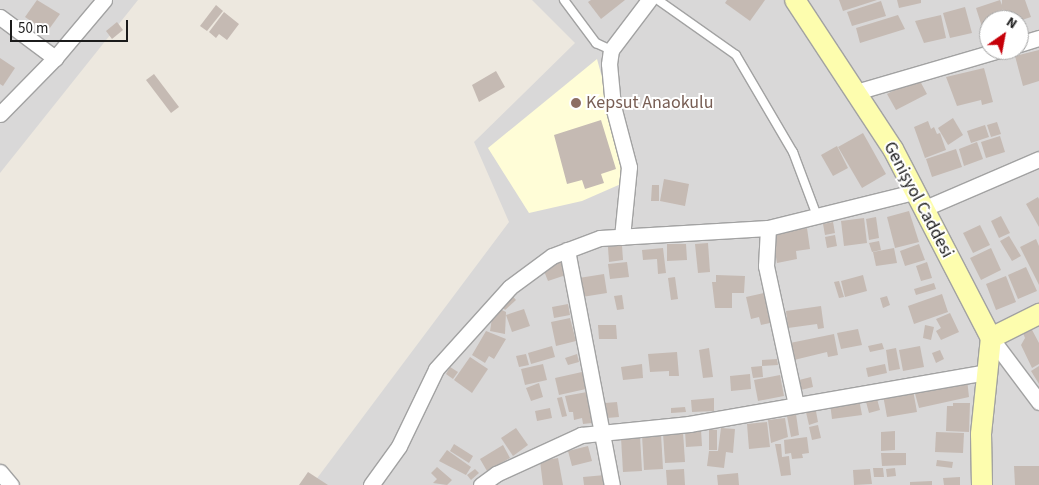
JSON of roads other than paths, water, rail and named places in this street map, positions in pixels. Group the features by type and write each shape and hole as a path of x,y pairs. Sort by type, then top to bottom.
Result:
{"street":[{"path":"0,114 55,58 104,0"},
{"path":"622,237 629,167 613,106 609,64 611,50 649,0"},
{"name":"Genişyol Caddesi","path":"802,1 856,92 893,149 991,338 1039,402"},
{"path":"0,17 55,58"},
{"path":"856,92 979,56"},
{"path":"371,485 399,446 436,369 510,287 552,256 600,238 768,228 817,216 919,201 1039,159"},
{"path":"768,228 766,266 796,405"},
{"path":"567,250 612,485"},
{"path":"982,485 982,434 991,338 1039,314"},
{"path":"481,485 496,474 581,435 689,424 988,372"},
{"path":"0,472 11,485"}],"lane":[{"path":"564,0 596,43 611,50"},
{"path":"658,0 736,55 793,152 817,216"}],"place":[{"name":"Kepsut Anaokulu","path":"576,103"}]}
